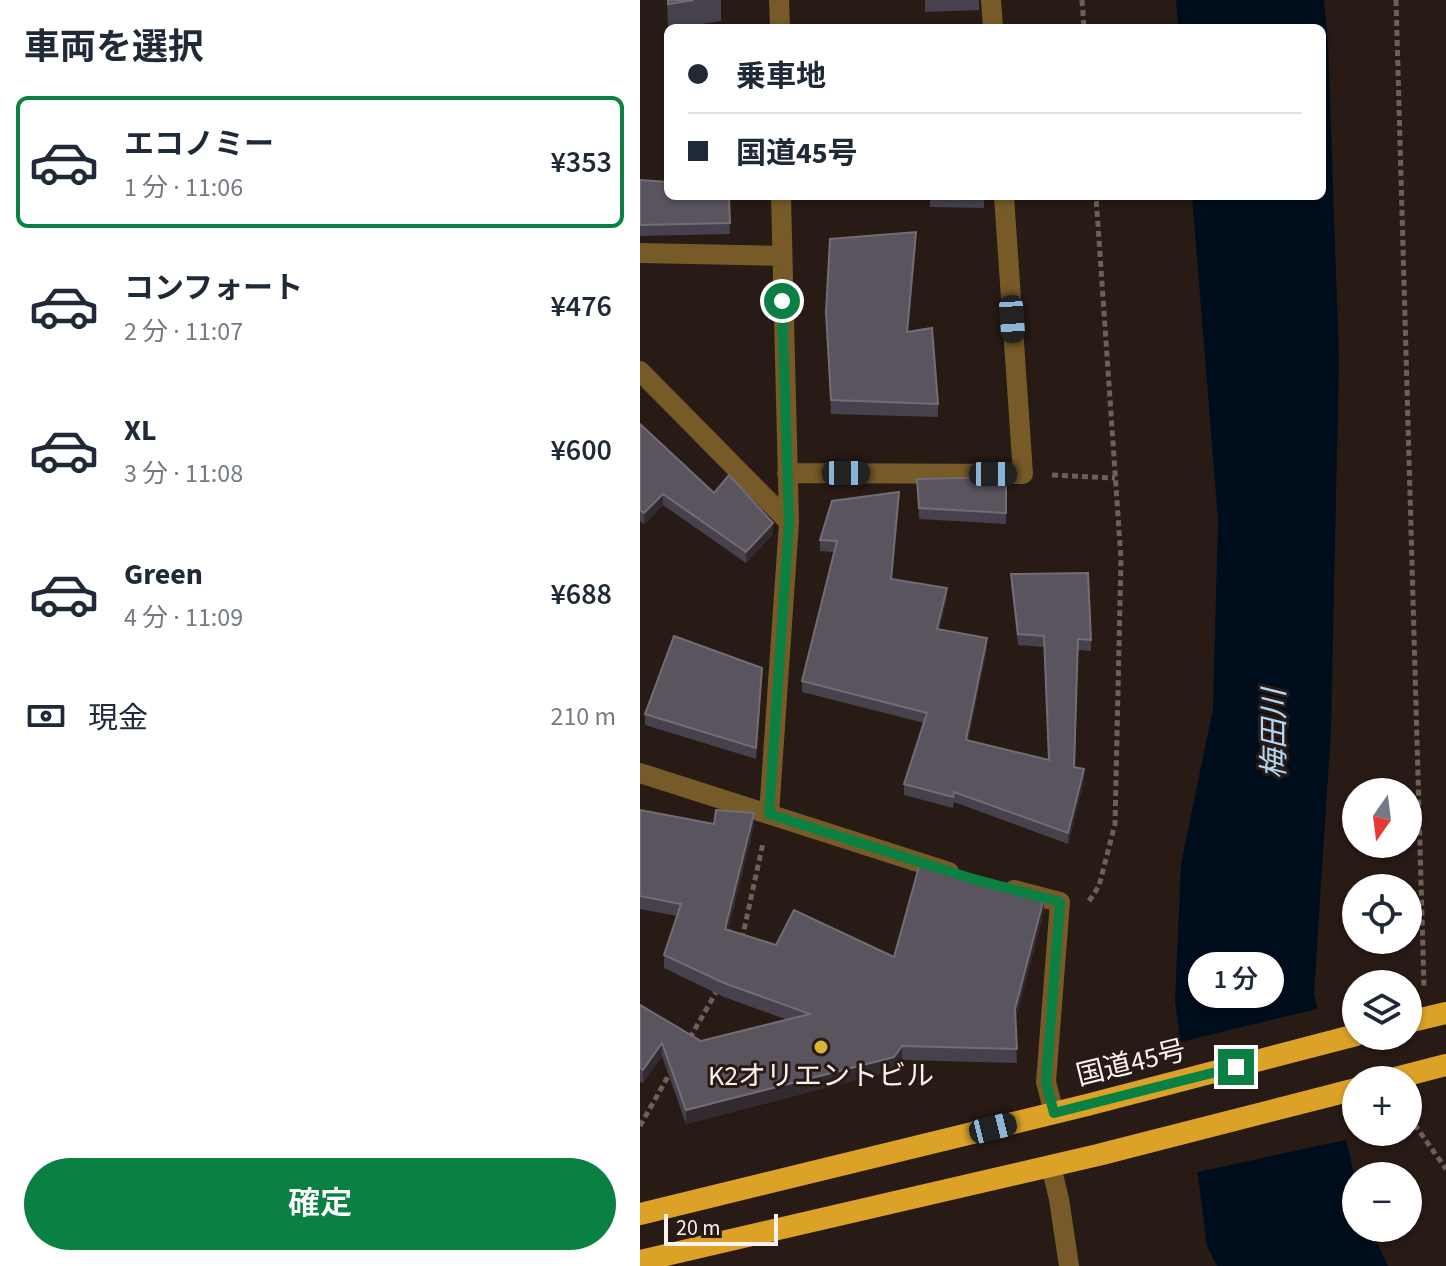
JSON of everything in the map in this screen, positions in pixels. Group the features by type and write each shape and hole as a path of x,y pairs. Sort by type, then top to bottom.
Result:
{"highway":[{"path":"1422,1019 1446,1013"},
{"name":"国道45号","path":"640,1214 1087,1105 1342,1039"},
{"path":"1422,1071 1446,1065"},
{"path":"640,1261 1098,1155 1342,1093"}],"street":[{"path":"779,0 780,24"},
{"path":"991,0 993,24"},
{"path":"769,814 789,522 781,200"},
{"path":"787,473 1023,474 1004,200"},
{"path":"640,253 782,256"},
{"path":"640,371 789,522"},
{"path":"640,773 970,878"},
{"path":"1000,886 1060,902 1046,1082 1054,1113"},
{"path":"1051,1166 1069,1266"}],"path":[{"path":"1082,0 1084,24"},
{"path":"1396,0 1424,986"},
{"path":"1060,902 1082,912 1099,886 1115,824 1121,559 1096,200"},
{"path":"1023,474 1115,478"},
{"path":"740,951 769,814"},
{"path":"688,1041 725,976"},
{"path":"640,1126 674,1066"},
{"path":"1422,1135 1446,1169"}],"water":[{"name":"梅田川","path":"1176,0 1324,0 1328,43 1339,360 1331,730 1314,994 1342,1121 1342,1146 1348,1146 1351,1162 1342,1162 1342,1242 1377,1242 1388,1266 1217,1266 1207,1246 1175,1001 1181,864 1213,709 1218,519 1192,200 1326,200 1326,24 1178,24"}],"pier":[{"path":"1321,1008 1342,1103 1342,1141 1193,1173 1176,1043"}],"building":[{"path":"668,0 694,0 668,4"},
{"path":"640,180 664,182 664,200 729,200 730,223 640,225"},
{"path":"916,232 907,332 932,328 938,404 831,400 826,312 830,239"},
{"path":"640,424 714,493 729,475 773,523 746,552 663,494 644,513 640,510"},
{"path":"1006,477 1006,513 919,508 917,479"},
{"path":"899,492 891,579 947,588 937,629 987,638 966,740 1049,760 1044,636 1018,634 1011,574 1088,573 1091,640 1078,639 1074,767 1084,769 1068,833 954,792 953,797 904,784 927,713 802,681 837,541 820,540 832,501"},
{"path":"674,636 762,668 756,748 645,714"},
{"path":"640,810 714,824 716,810 754,813 725,929 776,945 794,910 894,957 920,863 1044,898 1015,1009 1017,1049 902,1046 894,1057 686,1110 662,1043 643,1070 640,1068 640,1005 701,1041 810,1014 724,983 664,955 681,904 640,896"}],"place":[{"name":"K2オリエントビル","path":"821,1047"}],"route":[{"path":"782,301 789,522 769,814 970,878 1060,902 1046,1082 1054,1113 1236,1067"}]}
